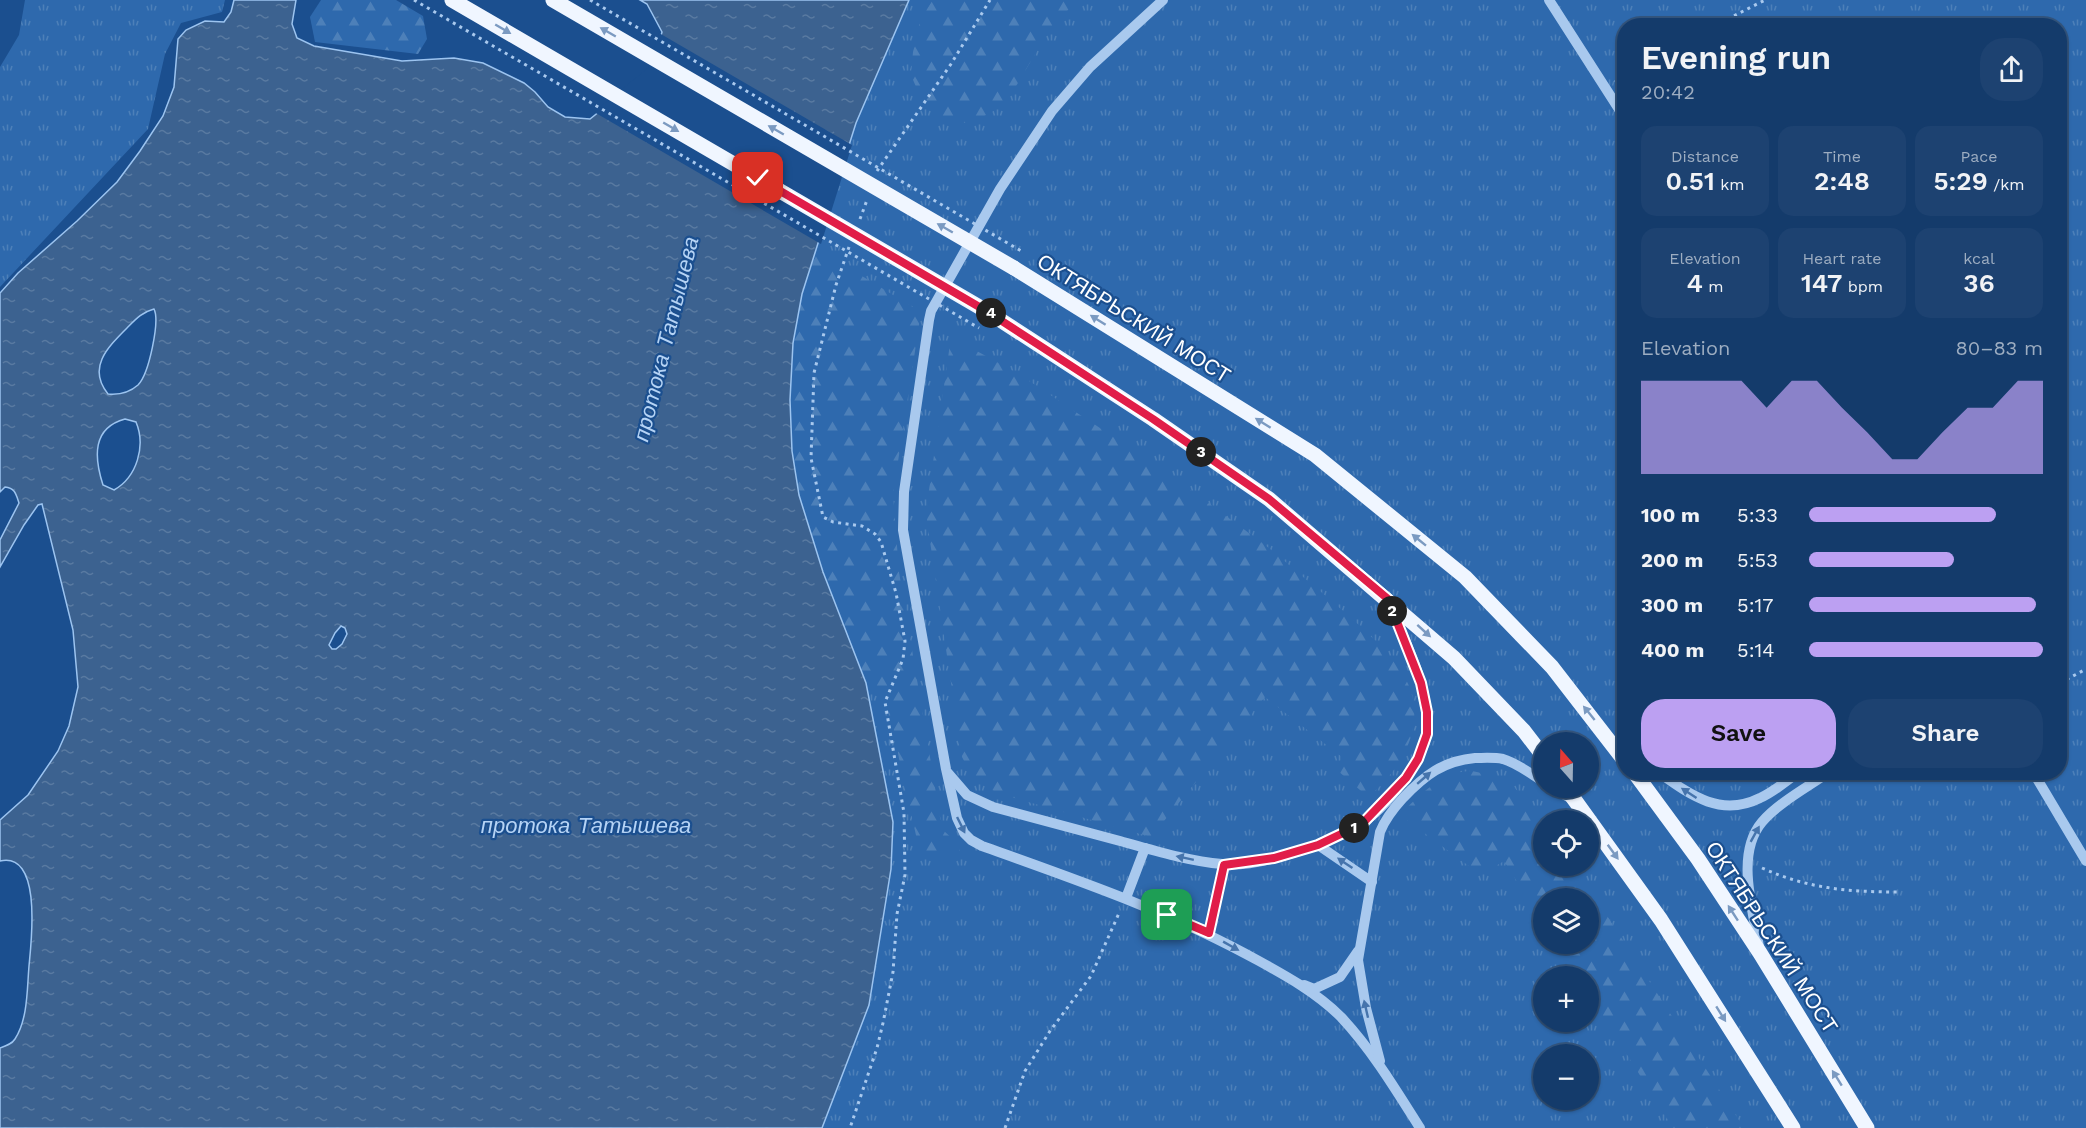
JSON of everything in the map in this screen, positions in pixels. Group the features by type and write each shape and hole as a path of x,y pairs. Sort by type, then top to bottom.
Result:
{"main road":[{"path":"452,0 988,312 1153,419 1269,499 1388,599 1454,658 1533,743"},
{"name":"ОКТЯБРЬСКИЙ МОСТ","path":"552,0 1014,268 1315,455 1465,577 1552,667 1617,750"},
{"name":"ОКТЯБРЬСКИЙ МОСТ","path":"1640,780 1698,858 1760,953 1867,1128"},
{"path":"1574,798 1661,920 1793,1128"}],"lane":[{"path":"1163,0 1090,67 1052,111 1000,189 930,315 904,492 903,530 946,769 958,823 971,840 1126,898 1209,933 1300,984 1321,999 1341,1018 1381,1066 1420,1128"},
{"path":"1549,0 1617,106"},
{"path":"946,769 960,789 974,800 1187,858 1224,865 1274,858 1318,845 1362,824 1380,806 1406,778 1418,759 1427,734 1426,699 1388,599"},
{"path":"1610,740 1617,745"},
{"path":"1381,1066 1366,1008 1358,960 1380,832 1385,821 1409,792 1432,771 1456,761 1493,758 1504,760 1533,775"},
{"path":"1669,780 1695,798 1708,803 1730,805 1760,798 1787,780"},
{"path":"1760,953 1748,876 1750,843 1757,829 1770,814 1818,780"},
{"path":"2038,780 2086,861"},
{"path":"1569,798 1578,803"},
{"path":"1318,845 1372,882"},
{"path":"1126,898 1145,848"},
{"path":"1209,933 1224,865"},
{"path":"1300,984 1314,989 1340,977 1359,950"}],"path":[{"path":"414,0 979,328"},
{"path":"590,0 1023,252"},
{"path":"874,179 878,168 951,64 990,0"},
{"path":"1730,18 1765,0"},
{"path":"858,222 870,190"},
{"path":"850,244 836,285 814,373 811,458 823,517 834,522 862,526 879,538 885,549 897,593 905,652 885,702 904,813 906,875 897,914 893,972 883,1023 850,1128"},
{"path":"2067,678 2086,669"},
{"path":"1755,865 1782,877 1817,887 1855,892 1900,892"},
{"path":"1005,1128 1025,1071 1034,1054 1091,976 1126,898"}],"green space":[{"path":"25,0 225,0 222,12 181,23 165,54 148,129 0,287 0,67 19,35"},
{"path":"321,0 396,0 423,16 427,39 418,54 315,42 310,17"},
{"path":"909,0 2086,0 2086,1128 822,1128 869,1005 891,869 893,822 866,683 844,628 792,451 790,400 802,294 856,123"},
{"path":"933,0 1078,0 1051,27 1012,93 995,110 970,124 937,116 922,101 911,75 913,52 921,17"},
{"path":"816,248 921,312 893,494 899,572 940,817 944,831 956,842 961,853 927,852 918,844 891,716 879,693 866,682 823,572 799,495 792,451 790,400 793,343 802,294"},
{"path":"951,337 1037,386 1217,509 1281,558 1382,648 1394,661 1409,686 1414,717 1407,748 1400,762 1380,786 1368,797 1337,770 1342,757 1265,697 1151,837 1004,795 978,781 962,757 927,521 928,497"},
{"path":"1472,771 1500,777 1511,783 1533,810 1533,876 1581,876 1589,888 1533,888 1533,907 1504,861 1481,875 1400,815 1423,792 1441,780 1461,772"},
{"path":"1599,903 1744,1128 1673,1128 1599,1010 1599,966 1571,966 1563,954 1599,954"}],"water":[{"name":"протока Татышева","path":"234,0 296,0 292,24 297,38 314,46 402,61 454,58 483,63 524,83 548,107 565,117 590,119 651,70 662,32 647,4 640,0 909,0 856,123 802,294 793,343 790,400 792,451 799,495 823,572 866,683 893,822 891,869 869,1005 822,1128 0,1128 0,1048 14,1041 25,1013 32,920 29,884 23,870 14,862 0,861 0,820 28,795 58,751 69,726 78,687 73,630 42,504 38,505 24,525 0,567 0,540 19,503 13,490 5,487 0,492 0,293 18,273 117,182 140,151 163,116 174,87 178,39 186,30 205,21 224,22 231,12","holes":["154,309 156,324 149,359 142,379 135,388 127,392 108,394 99,376 102,359 113,343 133,322 142,314","125,419 136,422 140,441 134,469 129,477 114,490 103,485 97,454 101,436 114,423","341,626 345,628 347,634 342,644 332,649 329,645"]}],"pier":[{"path":"555,0 604,1 586,7 557,3"},
{"path":"659,33 852,145 821,244 594,112 648,68"}],"route":[{"path":"758,178 988,312 1153,419 1269,499 1388,599 1426,699 1427,734 1418,759 1406,778 1362,824 1318,845 1274,858 1224,865 1209,933 1167,915"}]}
